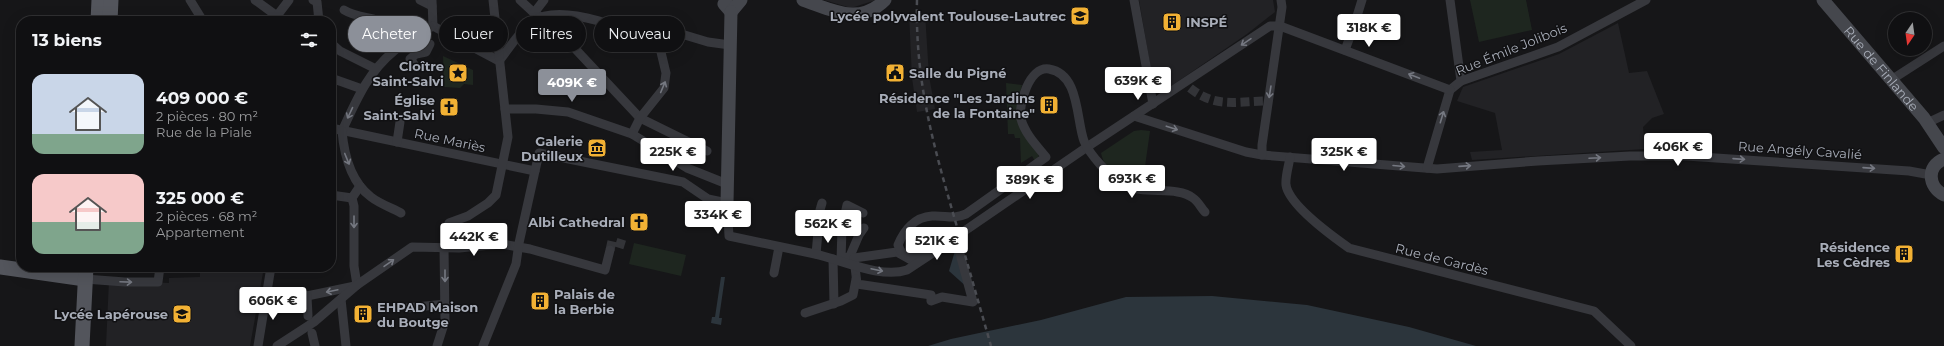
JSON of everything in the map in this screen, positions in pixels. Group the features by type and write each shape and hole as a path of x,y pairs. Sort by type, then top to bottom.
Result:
{"main road":[{"path":"98,16 99,0"},
{"path":"110,0 110,16"},
{"path":"0,267 16,268"},
{"path":"76,272 91,273"},
{"path":"82,346 91,273"},
{"path":"91,273 91,346"}],"street":[{"path":"190,0 200,16"},
{"path":"255,0 272,16"},
{"path":"277,16 290,0"},
{"path":"313,0 317,2 318,16"},
{"path":"420,0 432,3 433,26 499,61"},
{"path":"449,223 468,216 496,195 498,163 508,137 500,82 493,0"},
{"path":"520,0 538,15 552,23 640,118 706,151"},
{"path":"499,61 538,15 544,0"},
{"path":"741,0 725,4 730,45 727,184 729,236 816,254 856,265 898,273 907,270 1079,154 1087,147 1270,26 1280,26 1450,90 1427,168"},
{"path":"803,0 844,15 866,13 885,0"},
{"path":"1134,0 1153,104"},
{"path":"1262,155 1262,145 1280,26 1282,6 1281,0"},
{"path":"1345,50 1362,0"},
{"path":"1450,0 1461,81"},
{"name":"Rue Émile Jolibois","path":"1450,90 1461,81 1558,47 1646,0"},
{"name":"Rue de Finlande","path":"1823,0 1927,123 1941,144 1937,166"},
{"path":"344,10 356,16"},
{"path":"538,15 556,14 594,21"},
{"path":"685,35 708,42 730,45"},
{"path":"1891,80 1944,46"},
{"path":"336,47 340,51 376,69"},
{"path":"393,52 376,69 362,89 342,131 344,151 360,186 372,198 401,214"},
{"path":"414,64 410,59 416,54 426,52"},
{"path":"632,134 640,118 664,88 666,82 661,52"},
{"path":"936,249 932,246 912,258 906,257 901,252 898,245 908,227 915,222 932,216 958,217 966,214 1046,157 1027,133 1020,110 1030,80 1040,70 1047,68 1056,71 1069,85 1076,99 1084,142 1105,170 1122,184 1140,190 1175,191 1193,198 1205,212"},
{"path":"336,80 362,89"},
{"path":"505,109 536,109 568,112 632,134 687,168 727,184"},
{"path":"1927,123 1944,115"},
{"name":"Rue Angély Cavalié","path":"1134,116 1246,152 1262,155 1427,168 1623,157 1686,156 1909,171 1937,166"},
{"path":"397,142 400,122"},
{"name":"Rue Mariès","path":"336,129 535,171"},
{"path":"483,346 513,274 539,153 684,182 708,199 727,203"},
{"name":"Rue de Gardès","path":"1290,157 1286,184 1292,200 1333,237 1349,248 1594,311 1631,346"},
{"path":"1937,166 1933,184 1944,195"},
{"path":"357,286 354,266 354,206 352,198 360,186"},
{"path":"336,196 352,198"},
{"path":"816,254 822,203"},
{"path":"834,304 837,260 847,205 862,213"},
{"path":"837,260 850,256 859,235 864,228"},
{"path":"956,239 973,302 942,297 931,301 931,294 857,284 854,258 897,252 913,261 936,249 956,239"},
{"path":"277,346 310,325 357,286 412,247 430,246 459,248 502,244 519,246 604,270 610,250"},
{"path":"437,346 445,321 444,247"},
{"path":"774,274 779,247"},
{"path":"91,273 158,282 159,272"},
{"path":"258,346 270,272"},
{"path":"805,313 834,304 853,295 856,276"},
{"path":"268,292 306,296 357,286"},
{"path":"306,296 310,325 315,346"},
{"path":"341,299 346,346"},
{"path":"407,308 445,304"}],"shaded area":[{"path":"824,0 876,0 851,8"},
{"path":"1139,0 1273,0 1275,12 1247,34 1164,91 1154,88"},
{"path":"1470,0 1526,0 1532,30 1479,42"},
{"path":"909,13 925,13 929,76 935,109 917,112 912,78"},
{"path":"1618,23 1629,73 1647,71 1664,114 1652,118 1643,127 1645,149 1472,160 1470,152 1502,150 1495,113 1457,101 1463,87 1559,54"},
{"path":"443,56 473,70 473,85 464,84 460,88 444,87"},
{"path":"1006,83 1022,85 1017,106 1039,154 1035,161 1032,156 1021,163 1020,138 1015,138 1014,134 1008,134"},
{"path":"1134,131 1150,131 1142,188 1116,176 1103,160 1101,153"},
{"path":"634,243 686,255 681,276 629,264"},
{"path":"957,244 969,289 949,271"},
{"name":"Lycée Lapérouse","path":"200,272 263,272 250,346 106,346 109,280 169,283 169,278 200,277"},
{"path":"721,277 725,277 719,318 722,318 721,325 711,323 712,317 715,317"},
{"path":"1212,296 1307,305 1409,327 1476,346 928,346 951,339 1041,320 1126,297"}],"tunnel":[{"path":"1190,88 1200,95 1218,101 1268,101"},
{"path":"610,250 612,241 628,246"}],"railway":[{"path":"917,0 919,58 927,112 940,165 991,346"}],"place":[{"name":"Lycée polyvalent Toulouse-Lautrec","path":"1080,16"},
{"name":"INSPÉ","path":"1172,22"},
{"name":"Cloître Saint-Salvi","path":"458,73"},
{"name":"Salle du Pigné","path":"895,73"},
{"name":"Résidence \"Les Jardins de la Fontaine\"","path":"1049,105"},
{"name":"Église Saint-Salvi","path":"449,107"},
{"name":"Galerie Dutilleux","path":"597,148"},
{"name":"Albi Cathedral","path":"639,222"},
{"name":"Résidence Les Cèdres","path":"1904,254"},
{"name":"Palais de la Berbie","path":"540,301"},
{"name":"Lycée Lapérouse","path":"182,314"},
{"name":"EHPAD Maison du Boutge","path":"363,314"}]}
